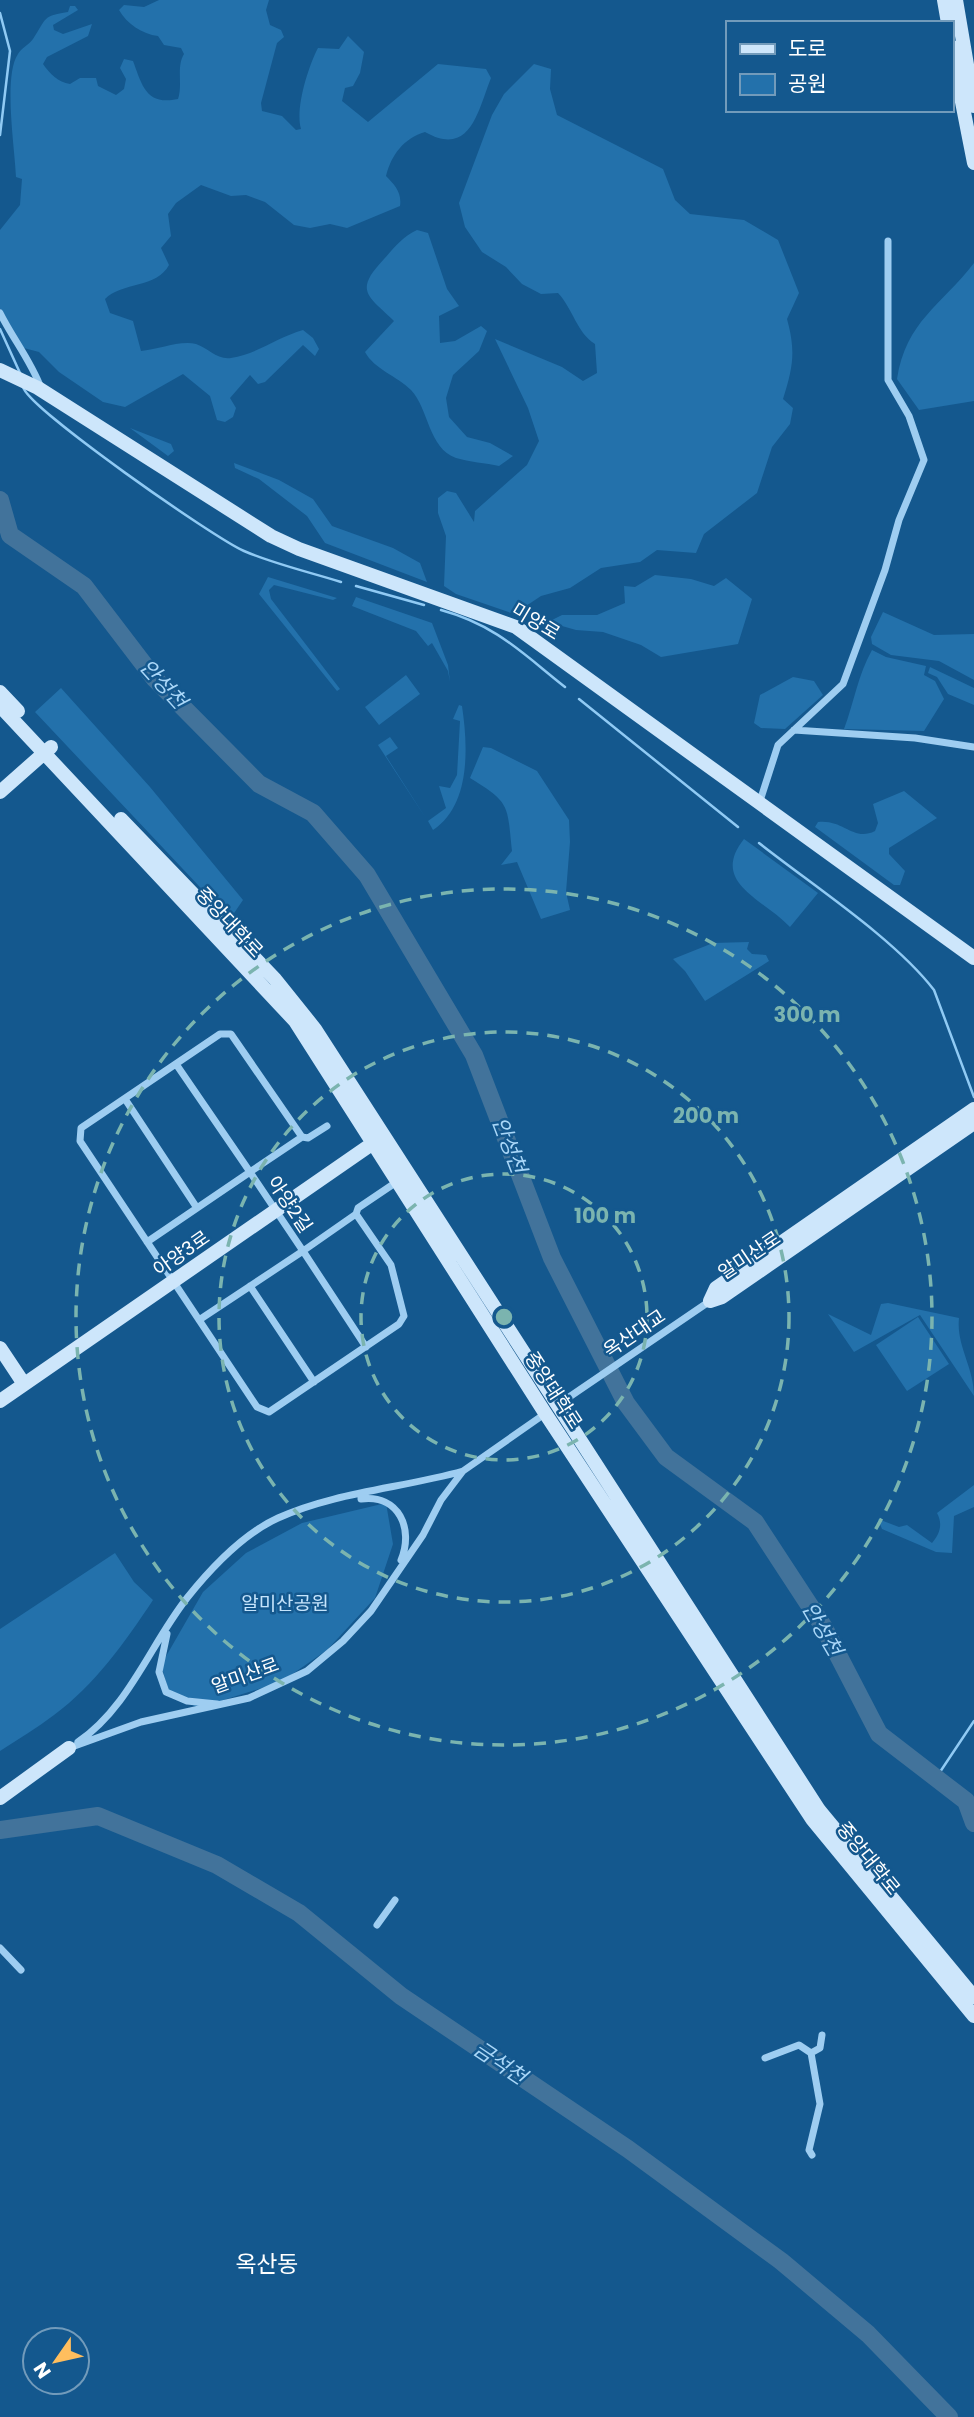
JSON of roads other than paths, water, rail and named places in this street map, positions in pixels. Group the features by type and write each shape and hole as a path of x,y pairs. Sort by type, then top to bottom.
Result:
{"street":[{"path":"944,0 947,21"},
{"path":"956,0 974,106"},
{"path":"953,56 974,163"},
{"path":"760,801 778,745 843,684 886,570 900,520 924,460 909,415 888,380 888,241"},
{"path":"0,313 20,351 33,367 41,390"},
{"name":"미양로","path":"0,370 41,390 271,536 299,549 516,626 974,958"},
{"name":"중앙대학로","path":"0,692 48,750 295,1021 379,1140 812,1819 974,2016"},
{"name":"중앙대학로","path":"0,706 48,750"},
{"path":"794,730 915,738 974,747"},
{"path":"0,792 48,750"},
{"path":"302,1138 231,1034 220,1034 81,1128 80,1142 257,1407 270,1412 399,1324 404,1316 391,1265 356,1214"},
{"path":"147,1242 250,1172 176,1064"},
{"path":"125,1098 197,1208"},
{"name":"알미산로","path":"710,1301 716,1289 974,1109"},
{"name":"알미산로","path":"710,1301 722,1297 974,1123"},
{"name":"아양2길","path":"327,1126 308,1139 302,1138 250,1172 303,1251 398,1181"},
{"name":"중앙대학로","path":"379,1140 398,1181 819,1810 974,1997"},
{"name":"아양3로","path":"0,1401 379,1140"},
{"path":"199,1320 303,1251 366,1347"},
{"path":"250,1286 314,1382"},
{"name":"옥산대교","path":"575,1392 710,1301"},
{"path":"0,1348 24,1384"},
{"name":"알미산로","path":"69,1748 141,1722 226,1704 275,1688 307,1671 343,1641 384,1591 423,1535 441,1500 463,1471 575,1392"},
{"name":"알미산로","path":"0,1798 93,1732 120,1701 187,1598 243,1539 276,1519 320,1504 463,1471"},
{"path":"320,1504 366,1498 386,1503 399,1511 406,1527 407,1545 384,1591"},
{"path":"171,1623 159,1659 160,1680 166,1692 187,1701 226,1704"},
{"path":"377,1925 395,1900"},
{"path":"0,1948 21,1970"},
{"path":"811,2053 820,2048 822,2035"},
{"path":"765,2058 799,2045 811,2053 820,2105 809,2150 812,2155"}],"waterway":[{"path":"0,13 10,51 0,135"},
{"path":"0,329 20,373"},
{"path":"23,387 33,400 88,445 226,541 267,560 341,582"},
{"name":"안성천","path":"0,500 10,535 84,586 155,679 259,784 313,813 367,875 474,1055 552,1258 626,1403 666,1457 755,1522 823,1626 879,1734 966,1801 974,1823"},
{"path":"356,586 424,605"},
{"path":"441,610 478,624 508,641 565,687"},
{"path":"579,699 738,827"},
{"path":"759,843 875,932 917,970 934,990 974,1097"},
{"path":"936,1778 974,1721"},
{"name":"금석천","path":"0,1830 98,1816 217,1865 299,1913 401,1996 628,2149 781,2261 868,2334 949,2417"}],"district":[{"name":"옥산동","path":"267,2264"}],"park label":[{"name":"알미산공원","path":"285,1603"}]}
